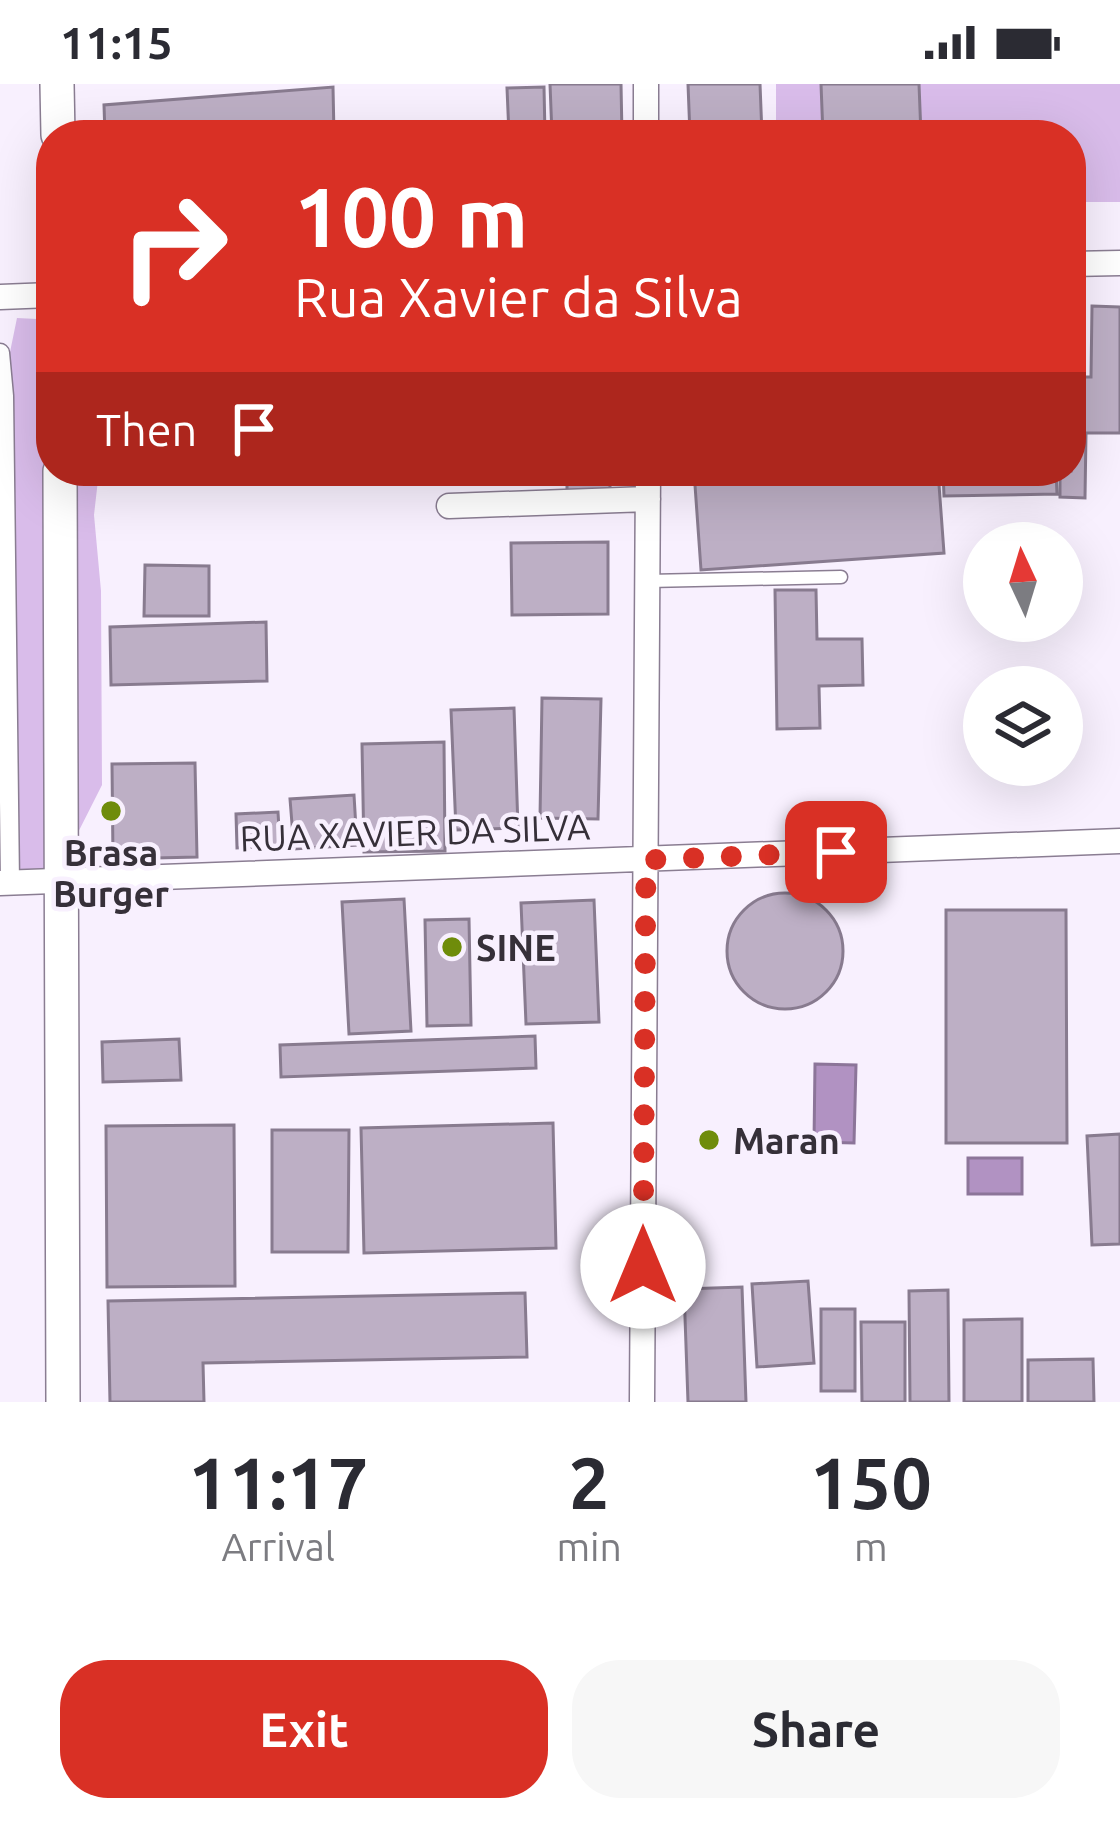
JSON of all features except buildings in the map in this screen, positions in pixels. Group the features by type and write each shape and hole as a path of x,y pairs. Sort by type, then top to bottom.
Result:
{"street":[{"path":"57,84 58,120"},
{"path":"646,84 646,120"},
{"path":"1086,264 1120,263"},
{"path":"0,297 36,296"},
{"path":"0,353 5,883"},
{"path":"60,486 62,1402"},
{"path":"642,1402 648,486"},
{"path":"449,506 648,499"},
{"name":"RUA XAVIER DA SILVA","path":"5,883 1120,841"}],"lane":[{"path":"648,580 841,577"}],"shaded area":[{"path":"776,84 1120,84 1120,202 1086,202 1086,120 776,120"},
{"path":"17,318 36,319 36,486 97,486 94,515 101,591 102,785 55,878 12,879 9,357"},
{"path":"815,1064 856,1065 854,1143 814,1142"},
{"path":"968,1158 1022,1158 1022,1194 968,1194"}],"place":[{"name":"Brasa Burger","path":"111,811"},
{"name":"SINE","path":"452,947"},
{"name":"Maran","path":"709,1140"}],"route":[{"path":"643,1266 646,860 836,852"}]}
